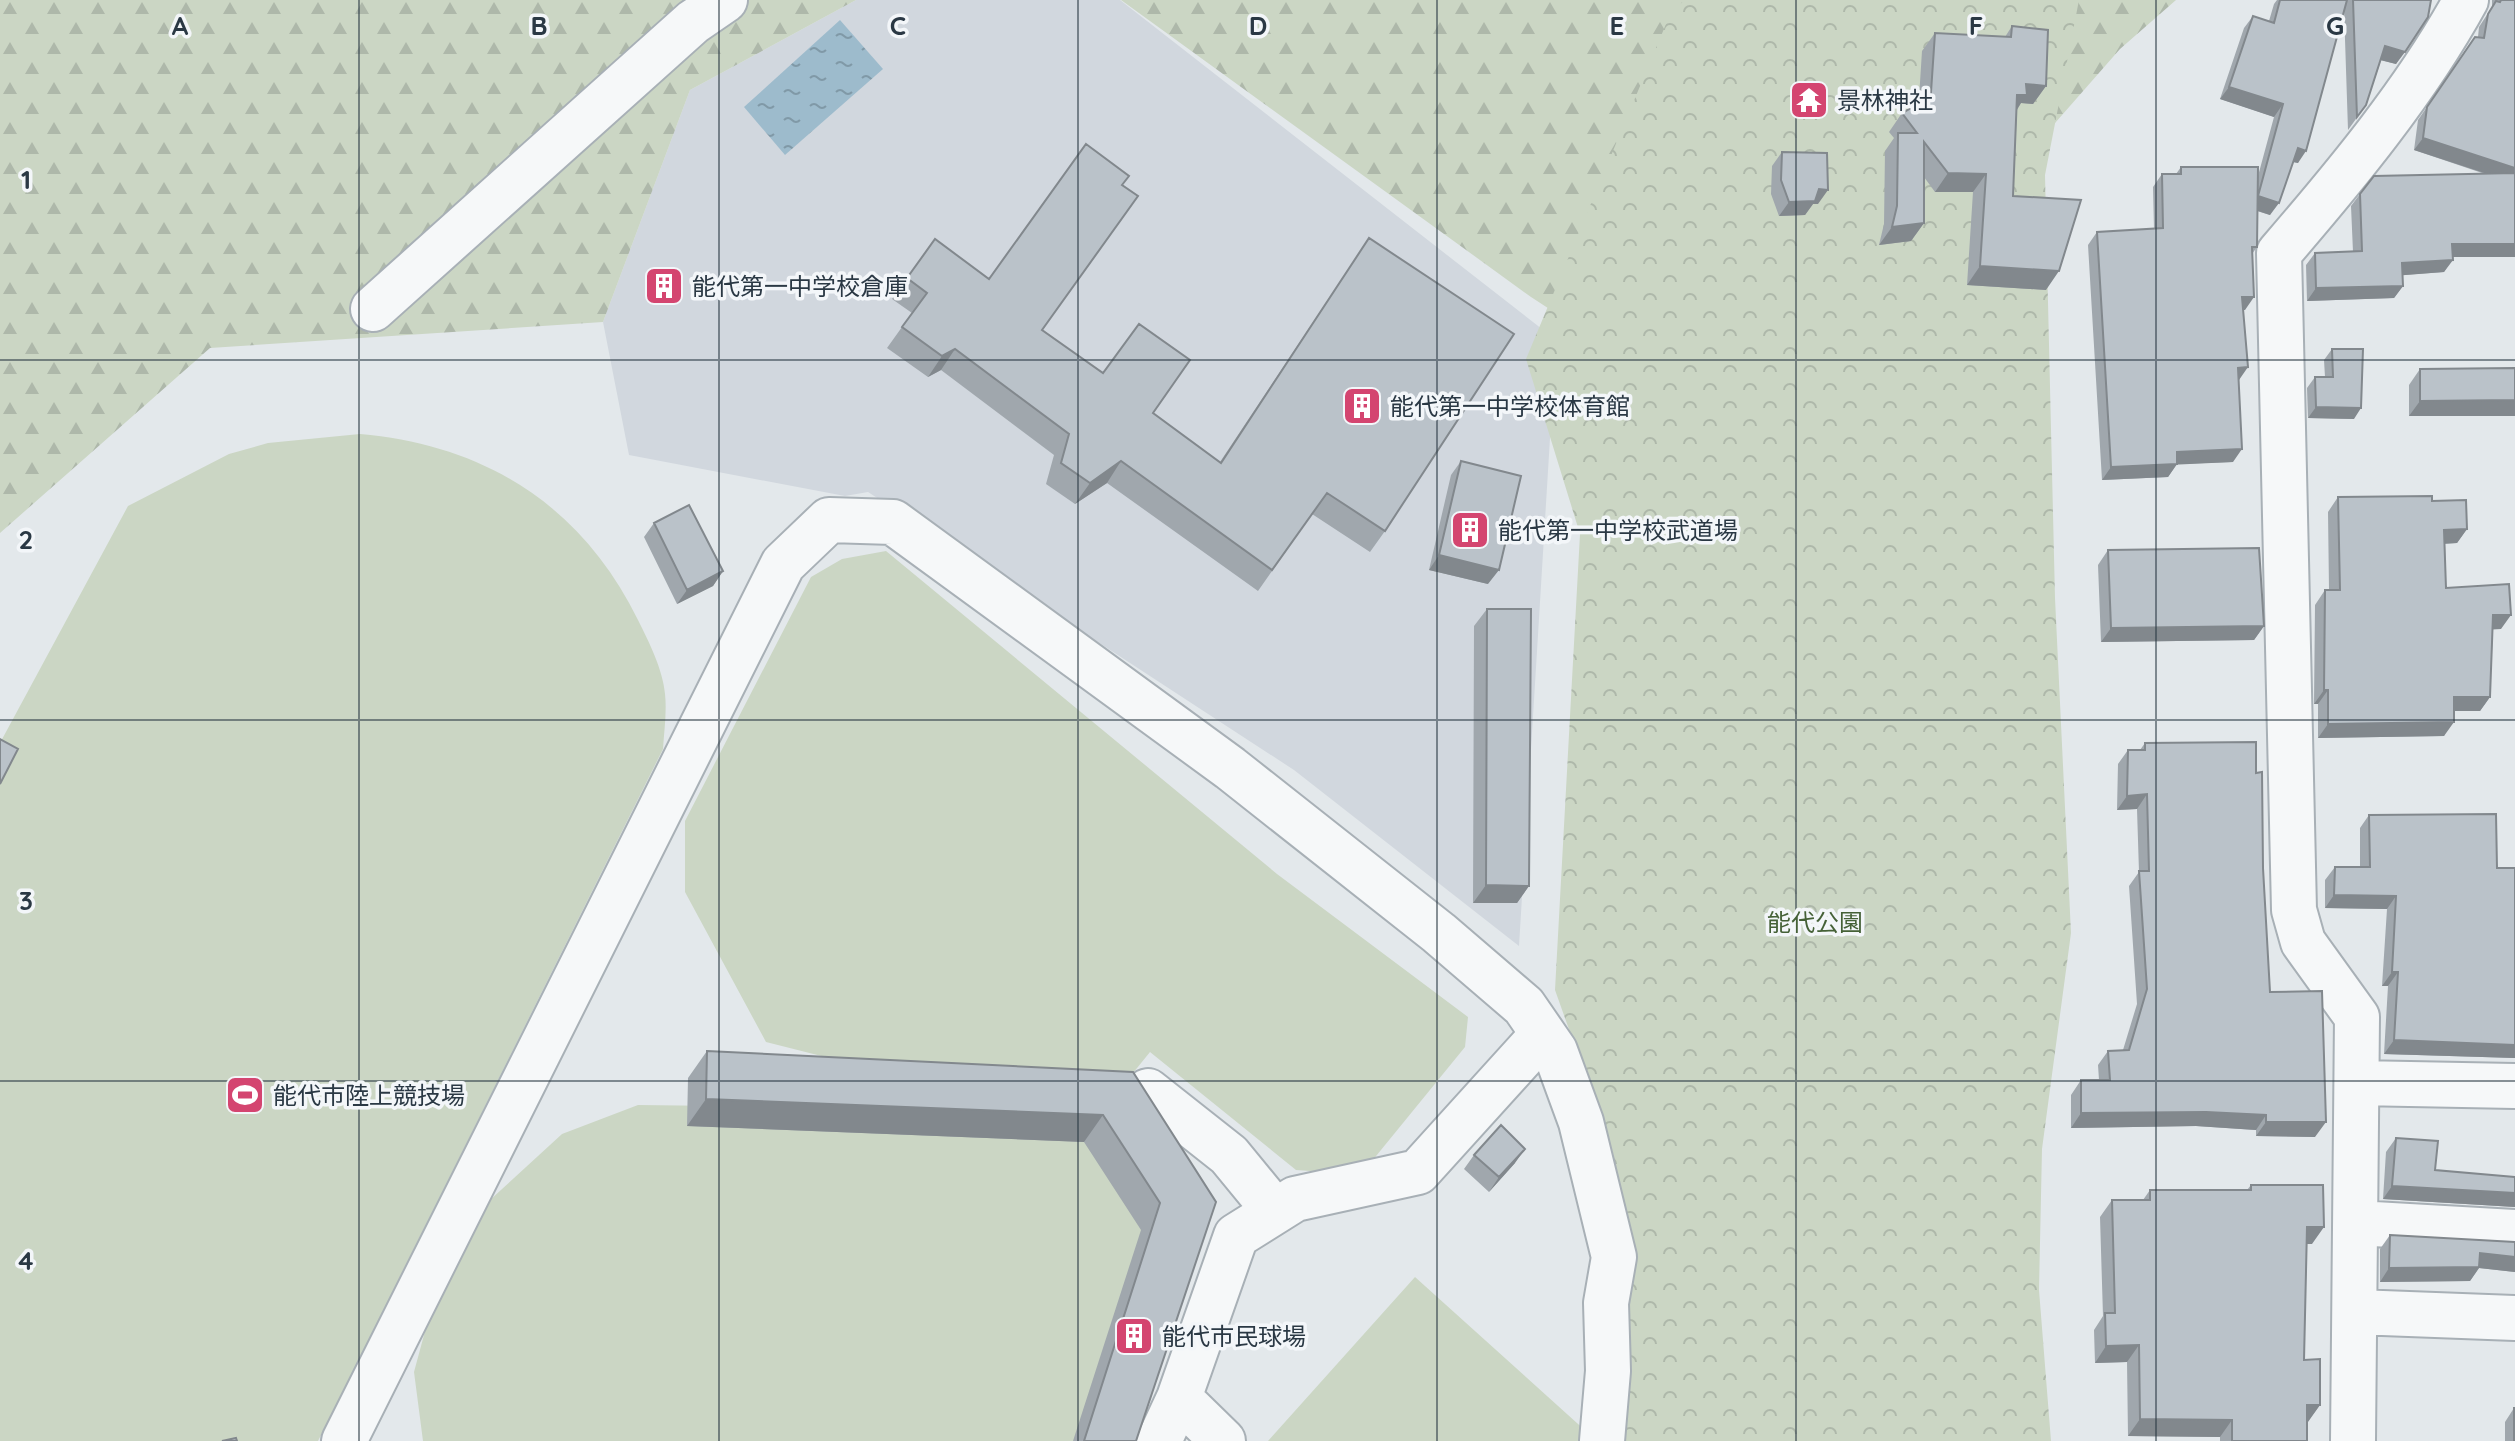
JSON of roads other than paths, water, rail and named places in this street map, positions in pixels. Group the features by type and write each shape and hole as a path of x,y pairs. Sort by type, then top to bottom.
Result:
{"street":[{"path":"2353,1441 2357,1017 2303,942 2294,910 2279,253 2324,200 2440,47 2466,0"},
{"path":"373,309 706,7"},
{"path":"356,1434 783,564 829,520 893,522 1230,768 1439,933 1524,1006 1555,1051 1581,1122 1614,1257 1606,1303 1608,1371 1602,1441"},
{"path":"1159,1441 1179,1398 1236,1236 1295,1199 1418,1172 1543,1034"},
{"path":"2357,1083 2515,1086"},
{"path":"1148,1091 1229,1155 1275,1211"},
{"path":"2356,1223 2515,1232"},
{"path":"2356,1312 2515,1318"},
{"path":"1179,1398 1223,1441"}],"water":[{"path":"840,20 883,69 785,155 744,107"}],"place":[{"name":"景林神社","path":"1809,100"},
{"name":"能代第一中学校倉庫","path":"664,286"},
{"name":"能代第一中学校体育館","path":"1362,406"},
{"name":"能代第一中学校武道場","path":"1470,530"},
{"name":"能代市陸上競技場","path":"245,1095"},
{"name":"能代市民球場","path":"1134,1336"}],"park label":[{"name":"能代公園","path":"1815,922"}]}
